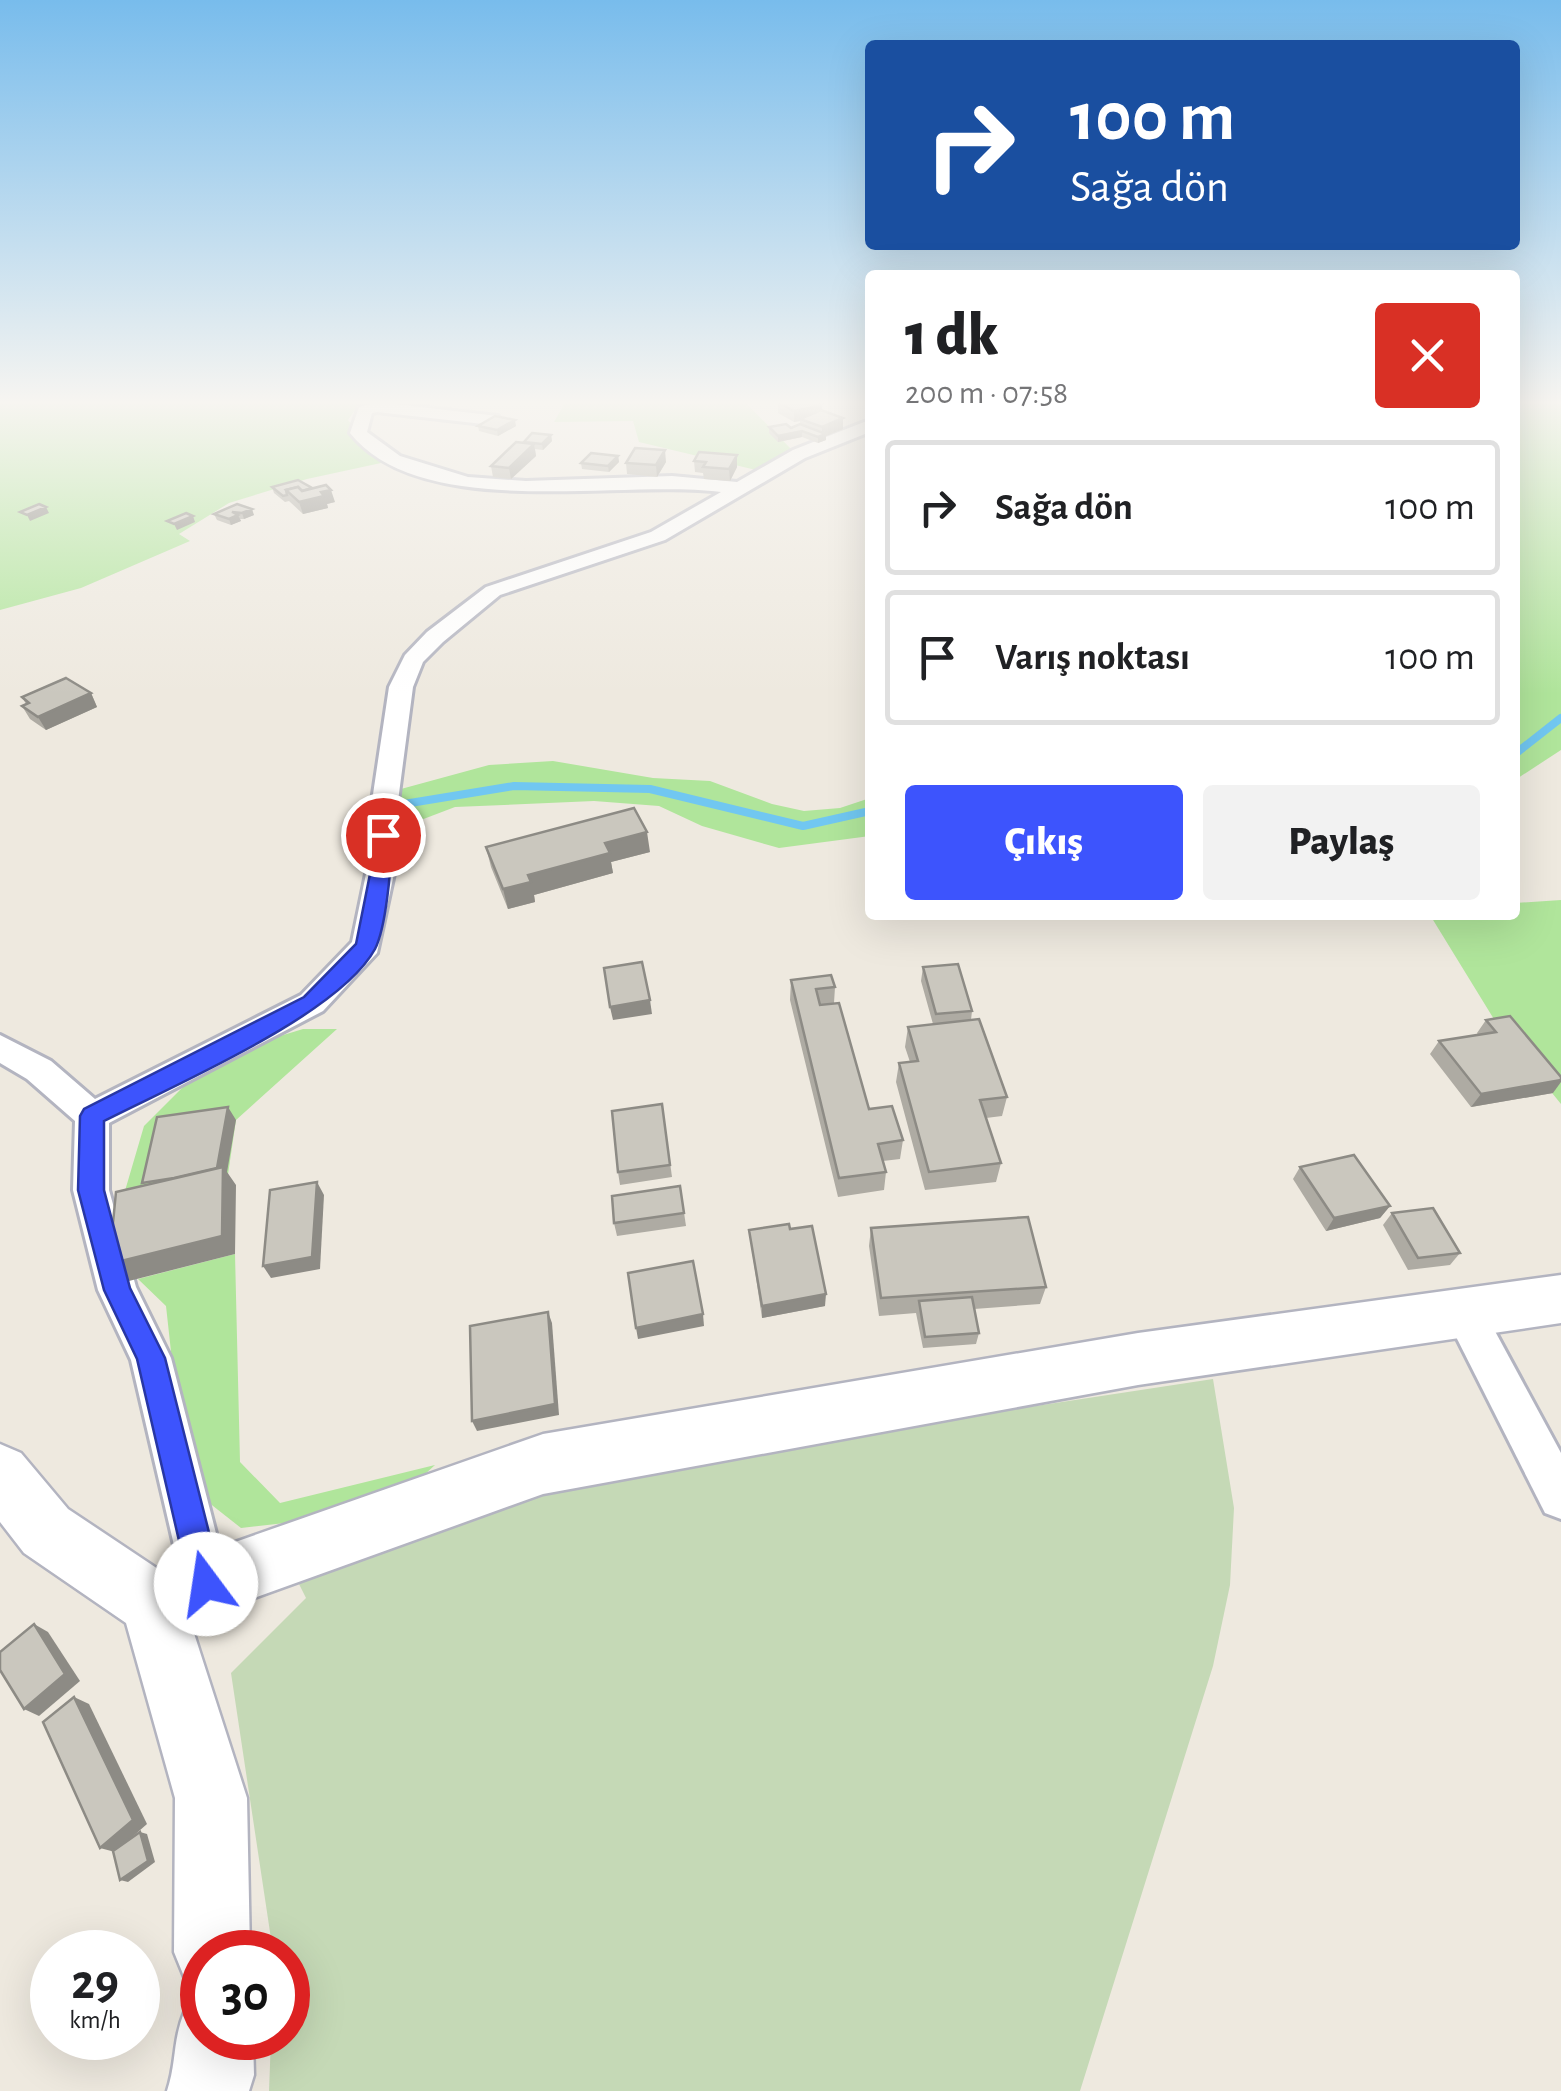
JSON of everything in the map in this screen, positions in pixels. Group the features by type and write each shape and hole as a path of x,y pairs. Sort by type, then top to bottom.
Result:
{"street":[{"path":"92,1116 312,1002 366,946 381,869 401,687 413,660 435,637 493,591 658,536 722,499"},
{"path":"0,1047 40,1070 92,1116 91,1190 117,1290 151,1358 179,1594 211,1798 212,1930"},
{"path":"0,1474 46,1531 179,1594 543,1464 1138,1359 1561,1299"},
{"path":"1462,1311 1561,1497"},
{"path":"208,2091 213,2060"}],"green space":[{"path":"0,499 243,499 229,503 179,534 190,541 81,588 0,610"},
{"path":"1520,499 1561,499 1561,750 1520,777"},
{"path":"553,761 653,778 710,781 772,804 804,811 840,808 865,800 865,837 779,848 702,826 659,806 594,801 455,807 392,831 401,789 489,765"},
{"path":"1561,900 1561,1104 1500,1029 1433,920 1520,920 1520,903"},
{"path":"303,1029 337,1029 236,1120 226,1188 122,1201 144,1126 185,1085 241,1048"},
{"path":"235,1254 240,1462 280,1503 435,1465 424,1475 285,1523 241,1528 208,1502 177,1406 166,1306 138,1279"},
{"path":"1213,1379 1234,1508 1230,1585 1213,1666 1080,2091 269,2091 270,2060 310,2060 310,1930 270,1930 231,1673 306,1598 298,1582 489,1505 641,1466"}],"building":[{"path":"39,504 46,507 27,515 20,512"},
{"path":"237,504 252,509 232,512 238,515 229,519 214,514"},
{"path":"186,513 193,516 174,524 167,521"},
{"path":"66,678 91,693 38,717 22,706 29,703 22,697"},
{"path":"634,808 647,832 605,843 610,853 528,875 531,882 503,889 486,847"},
{"path":"642,962 650,1000 610,1007 604,968"},
{"path":"958,964 972,1011 936,1014 923,967"},
{"path":"831,975 835,987 816,989 820,1005 839,1003 869,1109 892,1106 903,1140 878,1144 886,1172 839,1178 791,980"},
{"path":"1510,1016 1561,1080 1481,1094 1439,1041 1496,1032 1486,1020"},
{"path":"979,1019 1007,1097 980,1100 1001,1163 929,1172 899,1063 918,1061 908,1027"},
{"path":"662,1104 670,1165 618,1172 612,1111"},
{"path":"228,1107 217,1168 142,1183 157,1117"},
{"path":"1354,1155 1390,1206 1334,1218 1300,1167"},
{"path":"223,1167 222,1236 109,1264 116,1192"},
{"path":"317,1182 312,1257 263,1266 270,1190"},
{"path":"680,1186 684,1213 614,1223 612,1196"},
{"path":"1433,1208 1460,1253 1418,1258 1392,1213"},
{"path":"1028,1217 1046,1287 881,1298 871,1228"},
{"path":"789,1224 790,1229 812,1226 826,1294 762,1306 749,1230"},
{"path":"693,1261 703,1314 636,1328 628,1273"},
{"path":"972,1297 979,1333 925,1337 919,1301"},
{"path":"548,1312 555,1404 472,1421 470,1326"},
{"path":"34,1624 65,1674 24,1709 0,1670 0,1652"},
{"path":"74,1697 133,1820 100,1848 43,1722"},
{"path":"140,1832 148,1861 120,1880 113,1851"}],"waterway":[{"path":"1520,750 1561,718"},
{"path":"398,805 514,786 650,789 803,826 865,812"}],"route":[{"path":"206,1584 151,1358 117,1290 91,1190 92,1116 312,1002 366,946 381,869 383,835"}]}
